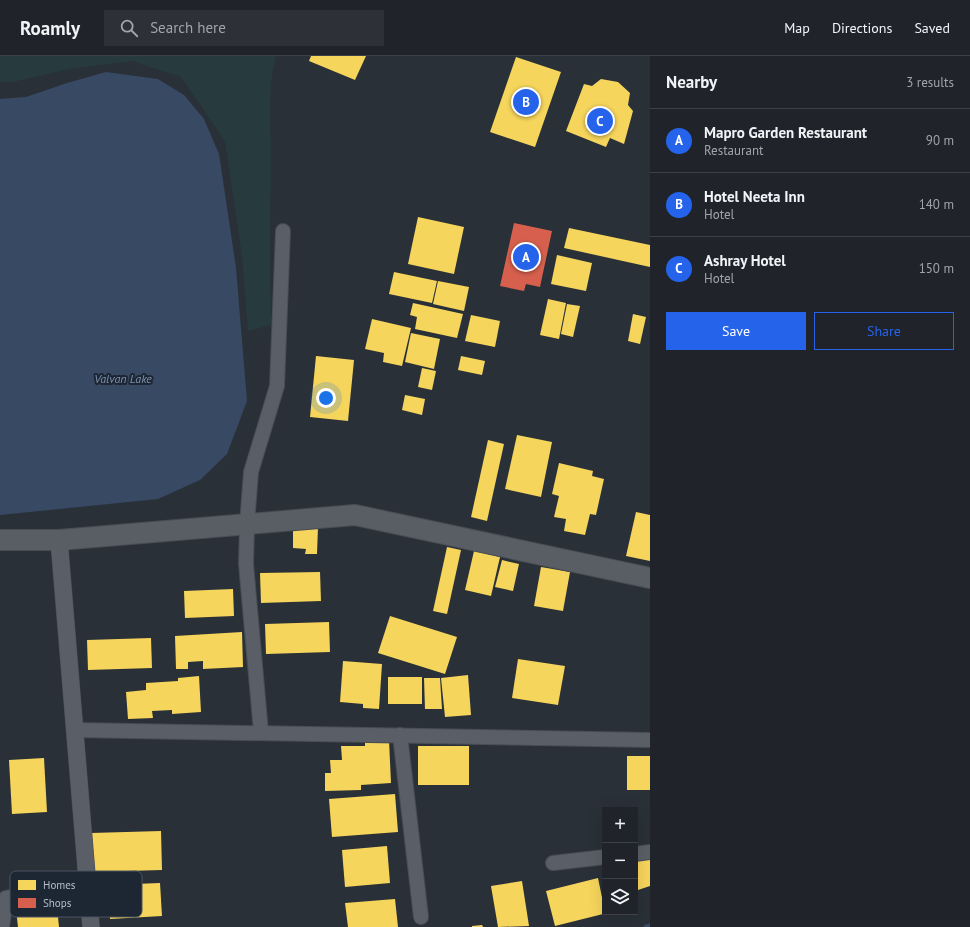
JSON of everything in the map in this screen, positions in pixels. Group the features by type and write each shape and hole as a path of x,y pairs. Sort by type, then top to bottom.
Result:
{"main road":[{"path":"0,540 59,540 355,514 650,578"}],"street":[{"path":"261,732 246,564 247,524 251,472 276,386 283,231"},
{"path":"59,540 86,871"},
{"path":"75,730 261,732 650,740"},
{"path":"400,735 422,917"},
{"path":"638,854 650,852"},
{"path":"553,863 602,857"},
{"path":"2,927 6,898 10,897"},
{"path":"90,917 91,927"}],"green space":[{"path":"0,56 276,56 270,94 271,325 248,331 242,256 225,141 181,77 132,61 69,69 13,82 0,82"}],"water":[{"name":"Valvan Lake","path":"106,72 158,79 184,95 204,119 219,154 236,268 247,401 227,454 200,480 158,499 0,515 0,99 26,97"}],"building: Homes":[{"path":"311,56 366,56 355,80 309,61"},
{"path":"516,57 561,72 535,147 490,132"},
{"path":"601,79 618,82 630,93 628,105 633,111 624,144 610,138 606,147 566,131 584,84 592,86"},
{"path":"418,217 464,227 454,274 408,264"},
{"path":"569,228 650,245 650,267 564,248"},
{"path":"557,255 592,263 586,291 551,284"},
{"path":"394,272 437,281 432,303 389,294"},
{"path":"438,281 469,287 464,311 433,304"},
{"path":"548,299 566,303 559,339 540,335"},
{"path":"413,303 463,314 457,338 415,329 417,317 410,315"},
{"path":"567,304 580,306 573,337 561,334"},
{"path":"633,314 646,317 640,344 628,341"},
{"path":"471,315 500,321 495,347 465,341"},
{"path":"372,319 411,328 402,366 383,362 384,353 365,349"},
{"path":"411,333 440,339 434,369 405,362"},
{"path":"316,356 354,360 348,421 310,417"},
{"path":"461,356 485,361 482,375 458,370"},
{"path":"422,368 436,371 432,390 418,387"},
{"path":"405,395 425,399 422,415 402,410"},
{"path":"517,435 552,442 541,497 505,489"},
{"path":"488,440 504,444 487,521 471,517"},
{"path":"559,463 593,471 592,476 604,479 596,515 590,514 585,535 564,531 566,519 554,517 559,496 552,494"},
{"path":"636,512 650,515 650,561 626,556"},
{"path":"293,527 318,527 317,554 305,554 306,549 293,548"},
{"path":"447,547 461,550 447,614 433,611"},
{"path":"474,551 500,557 491,596 465,590"},
{"path":"502,560 519,564 513,591 495,587"},
{"path":"541,567 570,572 563,611 534,606"},
{"path":"320,572 321,601 261,603 260,573"},
{"path":"233,589 234,616 185,618 184,591"},
{"path":"390,616 457,637 445,674 378,653"},
{"path":"329,622 330,652 266,654 265,624"},
{"path":"242,632 243,667 203,669 203,661 188,662 188,669 176,669 175,636"},
{"path":"151,638 152,668 88,670 87,640"},
{"path":"518,659 565,666 558,705 512,698"},
{"path":"343,661 382,664 379,709 363,708 363,704 340,702"},
{"path":"468,675 471,715 445,717 441,678"},
{"path":"199,676 201,712 172,714 172,710 152,711 153,718 128,719 126,692 146,690 146,683 178,681 178,678"},
{"path":"388,677 422,677 422,704 388,704"},
{"path":"424,678 440,678 442,709 425,709"},
{"path":"389,740 391,783 361,785 361,790 325,791 325,773 331,773 330,760 342,760 341,746 365,746 365,741"},
{"path":"418,746 469,746 469,785 418,785"},
{"path":"627,756 650,756 650,790 627,790"},
{"path":"44,758 47,812 12,814 9,760"},
{"path":"395,794 398,832 332,837 329,799"},
{"path":"161,831 162,870 92,871 91,833"},
{"path":"387,846 390,883 345,887 342,850"},
{"path":"650,855 650,886 638,890 638,879 638,859"},
{"path":"598,878 602,897 602,914 555,926 546,891"},
{"path":"522,881 529,926 498,927 491,886"},
{"path":"160,883 162,916 110,919 110,917 142,917 142,884"},
{"path":"395,899 398,927 348,927 345,903"},
{"path":"17,917 58,917 59,927 18,927"},
{"path":"482,925 483,927 472,927 472,926"}],"building: Shops":[{"path":"514,223 552,231 540,287 526,284 524,291 500,286"}],"waterway":[{"path":"646,927 650,926"}],"place":[{"name":"Hotel Neeta Inn","path":"526,102"},
{"name":"Ashray Hotel","path":"600,121"},
{"name":"Mapro Garden Restaurant","path":"526,257"}]}
